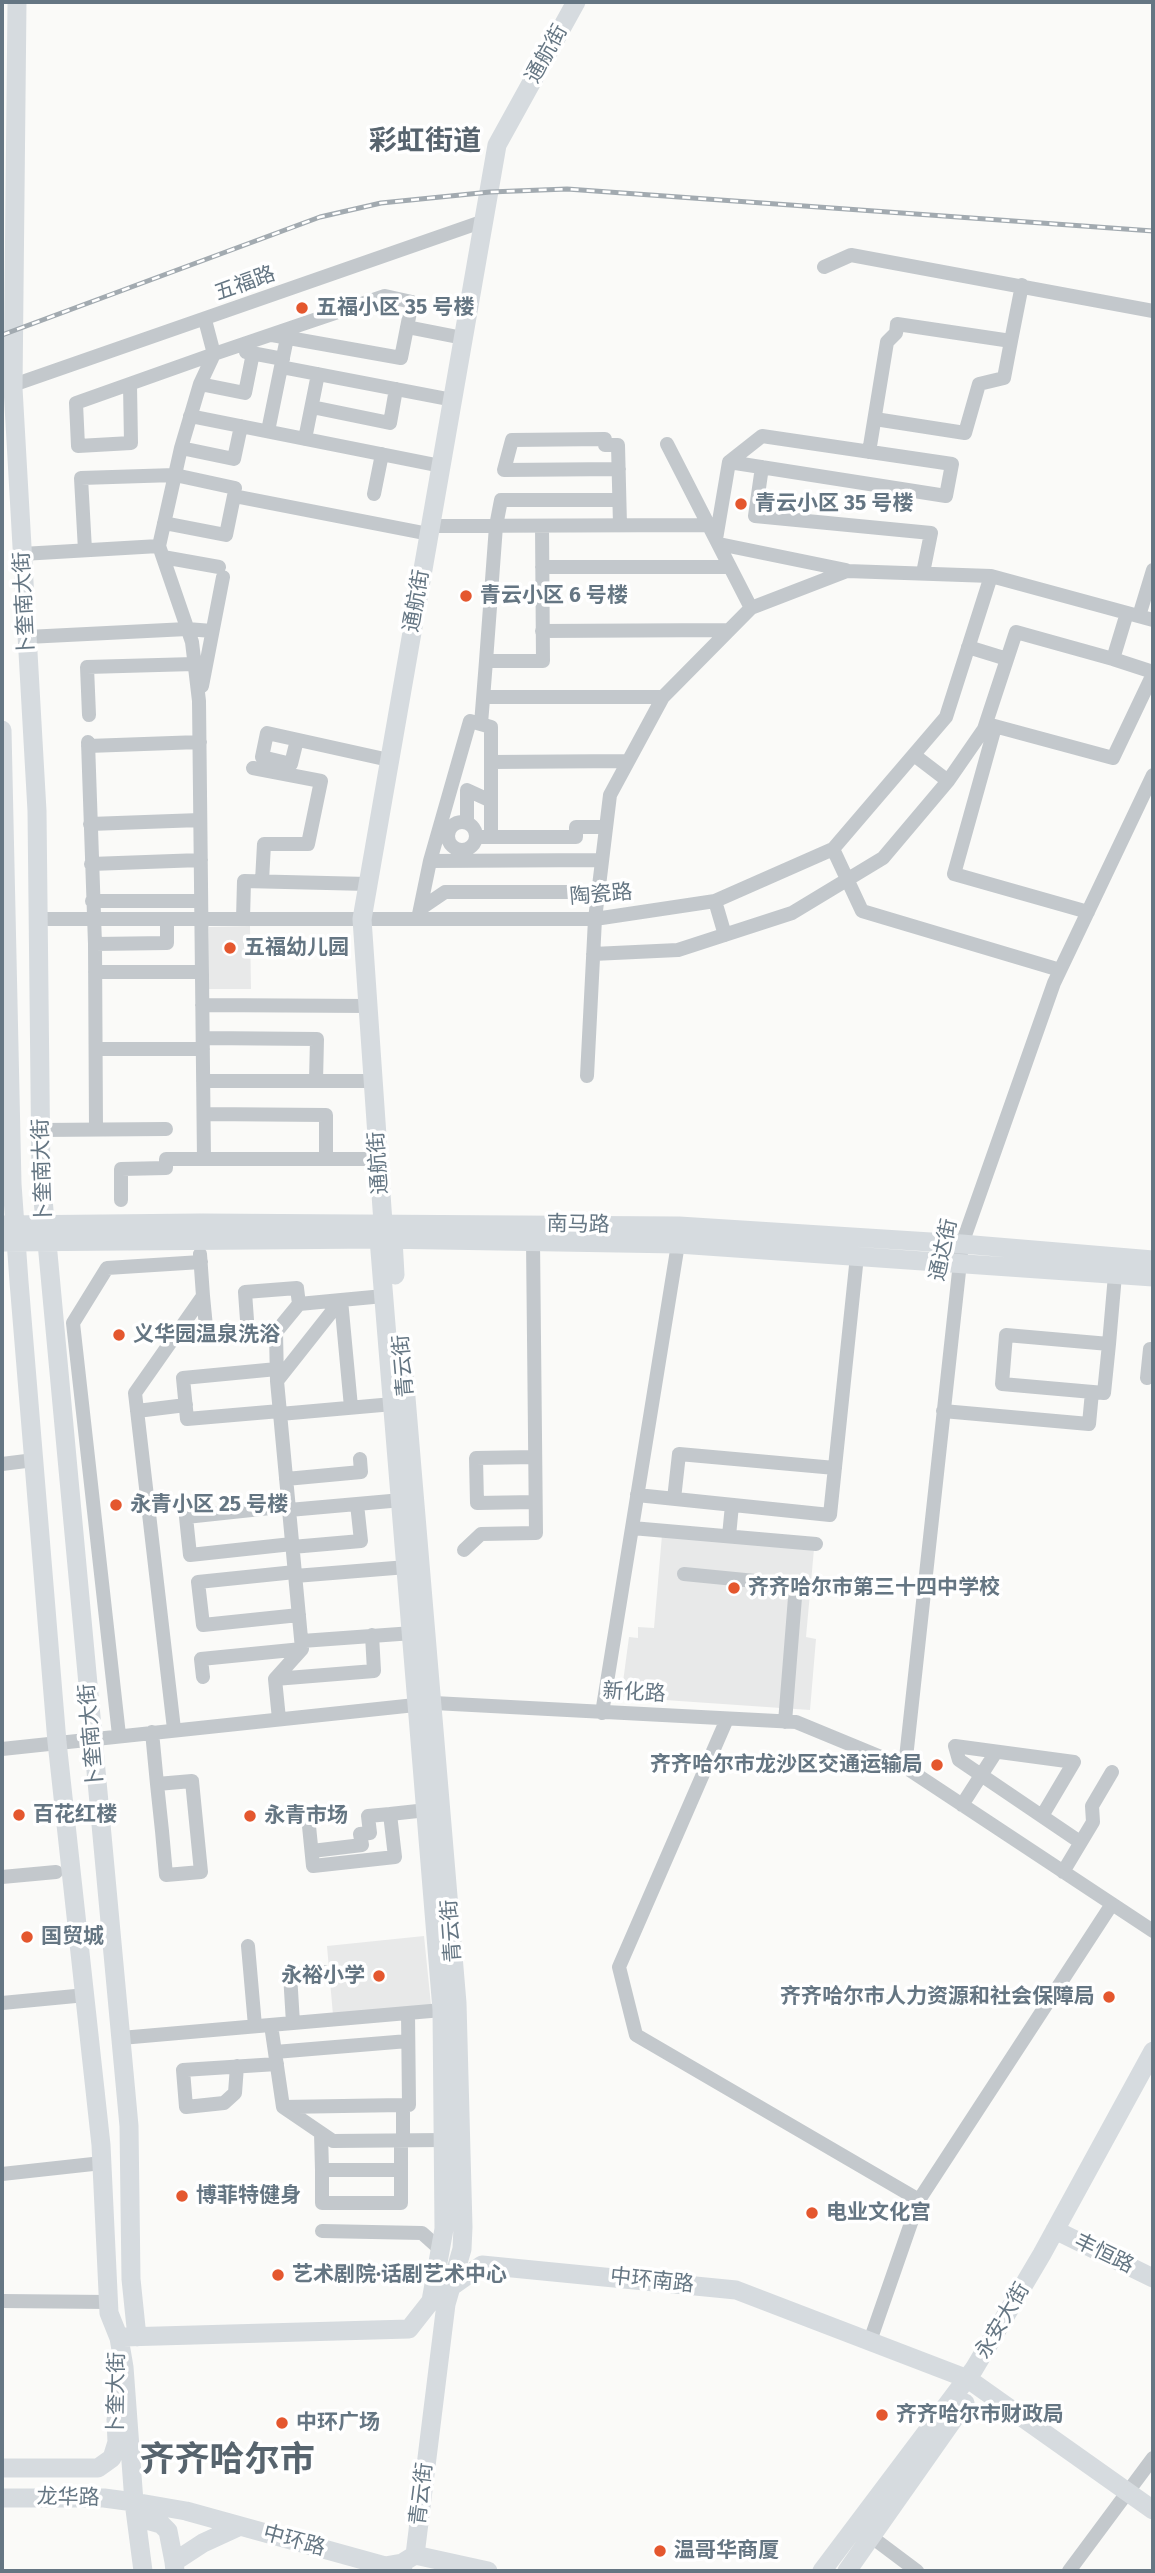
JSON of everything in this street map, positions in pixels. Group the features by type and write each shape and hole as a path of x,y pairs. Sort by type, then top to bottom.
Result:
{"main road":[{"name":"卜奎南大街","path":"17,2 12,331 37,811 41,1130 46,1233 129,2126 131,2280 128,2337"},
{"name":"通航街","path":"385,1233 362,919 497,145 576,2"},
{"name":"卜奎南大街","path":"2,730 9,1234 34,1460 57,1742 102,2163 108,2302 128,2337"},
{"name":"南马路","path":"46,1233 200,1240 679,1226 962,1244 1153,1260"},
{"name":"南马路","path":"9,1234 385,1233 533,1241 678,1244 1153,1278"},
{"name":"青云街","path":"385,1233 384,1296 407,1567 413,1633 426,1704 427,1810 442,2011 442,2250 431,2301"},
{"name":"青云街","path":"385,1233 426,1704 457,2003 462,2249 446,2304 415,2555 394,2569"},
{"name":"永安大街","path":"1060,2233 1153,2051"},
{"name":"永安大街","path":"822,2571 864,2531 976,2377 1153,2076"},
{"name":"丰恒路","path":"1060,2233 1153,2278"},
{"name":"中环南路","path":"442,2250 462,2249 739,2278 976,2377 1131,2486 1153,2510"},
{"name":"中环南路","path":"128,2337 409,2329 431,2301 482,2265 736,2290 872,2335"},
{"name":"卜奎大街","path":"128,2337 135,2510"},
{"name":"卜奎大街","path":"98,2468 112,2458 117,2442 114,2367 128,2337"},
{"name":"龙华路","path":"2,2469 98,2468"},
{"name":"中环南路","path":"1131,2486 1153,2495"},
{"name":"龙华路","path":"2,2498 104,2498 135,2510 186,2511"},
{"path":"135,2510 169,2531 174,2567"},
{"path":"135,2510 143,2571"},
{"name":"中环路","path":"186,2511 394,2569"},
{"path":"174,2567 203,2543 240,2526"},
{"name":"永安大街","path":"847,2571 864,2531"},
{"path":"415,2555 488,2571"}],"street":[{"name":"五福路","path":"19,383 484,221"},
{"path":"824,267 851,255 1153,311"},
{"path":"875,419 965,433 979,384 1004,378 1022,285"},
{"path":"130,385 131,443 78,446 76,403 214,354 279,337 385,296 412,302 401,358 279,337"},
{"path":"204,1159 199,701 187,629 161,551 164,523 181,448 200,384 214,354 205,320"},
{"path":"869,452 887,342 896,333 897,324 1011,341"},
{"path":"407,327 463,338"},
{"path":"268,431 282,363 279,337"},
{"path":"230,349 253,353 318,374 453,400"},
{"path":"200,384 244,393 253,353"},
{"path":"305,439 318,374"},
{"path":"312,407 390,423 396,389"},
{"path":"190,416 441,466"},
{"path":"181,448 234,459 241,426"},
{"path":"717,542 729,462 762,436 952,464 946,496 729,462"},
{"path":"619,469 504,470 512,440 605,439 605,445 618,445 619,469 620,500 620,525"},
{"path":"667,444 751,608"},
{"path":"374,495 382,454"},
{"path":"762,467 755,516 931,533 923,573"},
{"path":"85,550 81,478 175,475 256,500 430,530 496,526 709,525"},
{"path":"164,523 226,535 235,492"},
{"path":"481,724 496,526 501,500 620,500"},
{"path":"486,661 542,661 542,526"},
{"path":"717,542 847,571 990,576 1140,617"},
{"path":"22,554 85,550 161,551 221,572 199,701"},
{"path":"542,567 730,566"},
{"path":"587,1076 595,919 610,796 628,761 663,697 751,608 847,571"},
{"path":"1113,659 1140,617 1153,573"},
{"name":"陶瓷路","path":"38,919 362,919 419,914 595,919 715,901 833,849 914,755 946,717 990,576"},
{"path":"27,637 187,629 212,631"},
{"path":"542,631 729,630"},
{"path":"990,725 1113,758 1153,673 1016,632 1007,659 990,725 954,874 1088,912"},
{"path":"968,647 1007,659"},
{"path":"89,715 87,667 194,664"},
{"path":"485,697 663,697"},
{"path":"419,914 436,861 470,721 491,727 491,837"},
{"path":"593,954 678,950 792,913 883,858 948,781 990,725"},
{"path":"297,740 389,760"},
{"path":"96,1129 95,919 92,901 88,744 200,743"},
{"path":"914,755 948,781"},
{"path":"491,762 628,761"},
{"path":"253,768 321,781 308,844 264,844 262,881"},
{"name":"通达街","path":"905,1767 962,1244 1060,970 1153,775"},
{"path":"467,823 467,790 491,801"},
{"path":"90,824 200,820"},
{"path":"436,861 453,825 467,823 473,828 476,837"},
{"path":"476,837 576,837 576,827 606,827"},
{"path":"448,838 452,846 461,850 469,848 476,837"},
{"path":"833,849 845,881 862,911 1060,970"},
{"path":"91,864 201,860"},
{"path":"436,861 602,860"},
{"path":"243,919 244,881 368,884"},
{"path":"419,914 445,892 598,892"},
{"path":"92,901 201,901"},
{"path":"715,901 725,935"},
{"path":"95,944 167,943 167,919"},
{"path":"95,972 202,972"},
{"path":"202,1005 368,1006"},
{"path":"96,1049 317,1039 316,1081"},
{"path":"203,1082 373,1081"},
{"path":"204,1115 326,1115 326,1159"},
{"path":"41,1130 166,1129"},
{"path":"121,1200 121,1169 166,1168 166,1159 378,1159"},
{"path":"200,1240 206,1327 235,1335 276,1332"},
{"path":"464,1550 481,1534 536,1533 533,1241"},
{"path":"601,1713 678,1244"},
{"path":"637,1494 830,1515 857,1256"},
{"path":"119,1735 74,1323 107,1268 201,1262"},
{"path":"1109,1344 1006,1335 1002,1384 1104,1393 1109,1344 1115,1275"},
{"path":"248,1334 245,1292 297,1288 299,1304"},
{"path":"174,1729 135,1393 203,1296"},
{"path":"279,1719 275,1679 302,1645 280,1413 276,1332 299,1304 384,1296"},
{"path":"341,1300 277,1375 183,1378 187,1419 393,1404"},
{"path":"341,1300 351,1408"},
{"path":"1147,1378 1150,1349 1153,1349"},
{"path":"943,1411 1089,1424 1092,1392"},
{"path":"137,1411 186,1405"},
{"path":"674,1499 679,1454 835,1468"},
{"path":"535,1457 476,1458 477,1503 535,1502"},
{"path":"286,1479 361,1472 360,1459"},
{"path":"2,1464 34,1460"},
{"path":"358,1504 361,1541 190,1555 186,1517 402,1500"},
{"path":"729,1536 732,1504"},
{"path":"632,1528 816,1544"},
{"path":"299,1615 203,1625 198,1582 407,1567"},
{"path":"684,1574 796,1585 785,1722"},
{"path":"203,1677 201,1659 372,1635 413,1633"},
{"path":"275,1679 374,1671 372,1635"},
{"name":"新化路","path":"2,1749 426,1704 796,1722 905,1767 1153,1931"},
{"path":"727,1719 619,1968 636,2035 919,2200"},
{"path":"152,1731 157,1784 166,1875 201,1872 192,1781 157,1784"},
{"path":"1042,1816 1074,1762 955,1746 959,1760 1080,1842"},
{"path":"962,1805 996,1752"},
{"path":"1063,1872 1093,1822 1092,1806 1112,1772"},
{"path":"364,1860 360,1833 370,1833 368,1816 427,1810"},
{"path":"309,1826 313,1866 395,1857 390,1814"},
{"path":"312,1851 362,1845"},
{"path":"2,1877 55,1872"},
{"path":"872,2335 919,2200 1112,1904"},
{"path":"248,1946 255,2026"},
{"path":"293,2023 290,1974 324,1972"},
{"path":"2,2003 86,1995"},
{"path":"121,2038 442,2011"},
{"path":"283,2107 409,2105 408,2014"},
{"path":"271,2025 283,2107 321,2133 333,2141 443,2140"},
{"path":"237,2066 408,2040"},
{"path":"321,2133 322,2203 401,2203 403,2105"},
{"path":"2,2174 102,2163"},
{"path":"322,2170 401,2170"},
{"path":"321,2231 422,2233 442,2250"},
{"path":"2,2301 108,2302"},
{"path":"1069,2571 1153,2458"},
{"path":"864,2531 917,2571"}],"shaded area":[{"name":"五福幼儿园","path":"250,926 251,989 209,989 209,927"},
{"name":"齐齐哈尔市第三十四中学校","path":"662,1535 814,1549 806,1637 816,1639 810,1710 621,1697 629,1637 638,1638 638,1627 654,1628"},
{"name":"永裕小学","path":"424,1936 431,2005 333,2015 327,1946"}],"railway":[{"path":"2,335 320,217 381,203 490,192 567,189 1153,231"}],"place":[{"name":"五福小区 35 号楼","path":"302,308"},
{"name":"青云小区 35 号楼","path":"741,504"},
{"name":"青云小区 6 号楼","path":"466,596"},
{"name":"五福幼儿园","path":"230,948"},
{"name":"义华园温泉洗浴","path":"119,1335"},
{"name":"永青小区 25 号楼","path":"116,1505"},
{"name":"齐齐哈尔市第三十四中学校","path":"734,1588"},
{"name":"齐齐哈尔市龙沙区交通运输局","path":"937,1765"},
{"name":"百花红楼","path":"19,1815"},
{"name":"永青市场","path":"250,1816"},
{"name":"国贸城","path":"27,1937"},
{"name":"永裕小学","path":"379,1976"},
{"name":"齐齐哈尔市人力资源和社会保障局","path":"1109,1997"},
{"name":"博菲特健身","path":"182,2196"},
{"name":"电业文化宫","path":"812,2213"},
{"name":"艺术剧院·话剧艺术中心","path":"278,2275"},
{"name":"齐齐哈尔市财政局","path":"882,2415"},
{"name":"中环广场","path":"282,2423"},
{"name":"温哥华商厦","path":"660,2551"}],"district":[{"name":"彩虹街道","path":"425,142"},
{"name":"齐齐哈尔市","path":"227,2461"}]}
